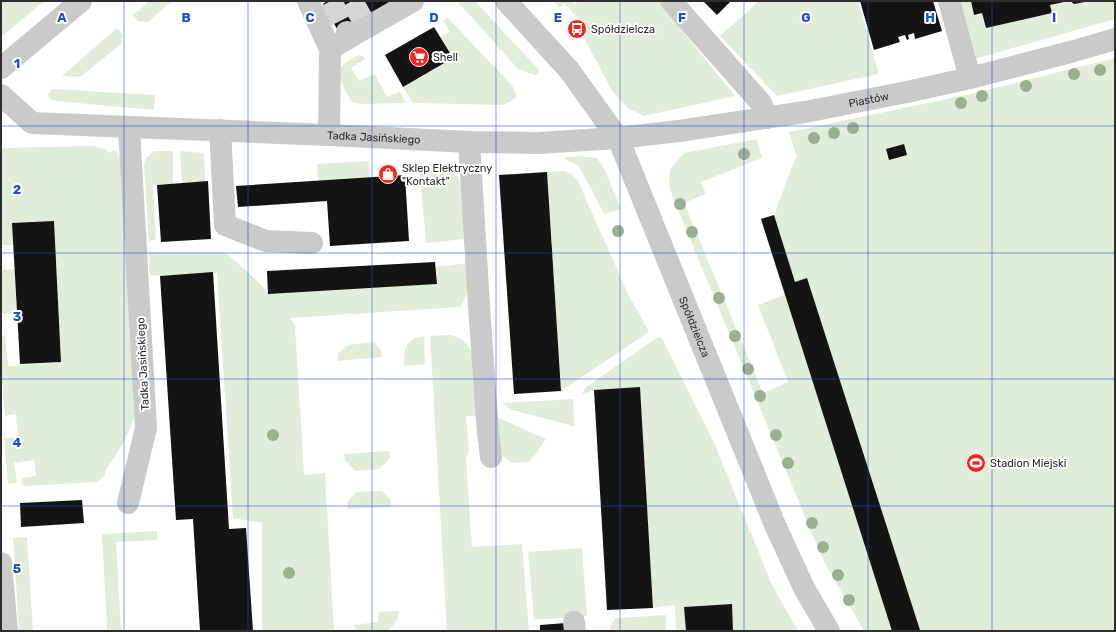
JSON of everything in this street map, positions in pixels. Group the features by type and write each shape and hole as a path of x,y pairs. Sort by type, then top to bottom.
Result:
{"street":[{"path":"1,68 81,1"},
{"path":"308,1 330,49 329,135"},
{"name":"Spółdzielcza","path":"506,1 569,70 618,138 775,525 804,588 829,631"},
{"path":"671,1 761,103 767,118"},
{"path":"949,1 970,78"},
{"path":"330,49 357,30 402,5"},
{"name":"Piastów","path":"618,138 679,131 805,112 970,78 1115,39"},
{"name":"Tadka Jasińskiego","path":"1,95 32,123 469,142 538,143 618,138"},
{"name":"Tadka Jasińskiego","path":"128,504 146,428 129,127"},
{"path":"220,130 225,225 266,241 312,244"},
{"path":"469,142 480,328 491,457"},
{"path":"1,563 7,631"}],"green space":[{"path":"1,1 44,1 1,37"},
{"path":"149,1 172,1 148,22 138,21 133,15"},
{"path":"457,1 475,1 539,70 538,74 534,75 518,69"},
{"path":"553,1 571,1 575,4 579,1 658,1 735,96 644,116 629,109 612,91 580,30 574,23 578,18 564,3 560,8"},
{"path":"759,1 858,1 879,74 777,96 720,36"},
{"path":"957,1 971,1 974,15 982,13 986,28 1052,13 1050,5 1066,2 1074,4 1086,1 1115,1 1115,19 971,60"},
{"path":"448,18 512,85 517,96 508,103 502,105 413,103 403,87 452,59 440,37 450,32 443,20"},
{"path":"117,28 123,35 121,44 80,77 62,76"},
{"path":"359,55 363,56 365,59 351,68 359,81 375,74 387,97 400,92 406,103 360,104 352,102 344,88 340,77 340,72 345,63"},
{"name":"Stadion Miejski","path":"1115,58 1115,631 864,631 823,560 673,198 669,184 670,170 684,153 757,139 762,158 701,182 706,194 684,203 763,393 788,382 758,305 784,295 761,219 774,215 797,157 789,132 975,93"},
{"path":"52,89 155,95 154,110 56,101 50,99 48,95"},
{"path":"92,146 105,149 109,153 115,150 122,160 135,412 123,443 105,472 105,476 97,482 24,486 22,484 22,478 36,476 34,460 14,463 17,483 8,484 4,438 18,437 16,414 5,416 1,370 1,336 5,335 8,366 61,362 54,221 13,245 1,245 1,148"},
{"path":"154,151 173,151 173,184 153,185 156,240 149,241 144,166 146,158"},
{"path":"180,151 204,153 205,182 182,183"},
{"path":"580,156 597,158 605,170 621,209 604,214 579,166 563,158"},
{"path":"369,161 370,178 318,181 317,164"},
{"path":"429,164 442,166 458,177 462,188 465,239 426,243 419,165"},
{"path":"564,171 571,174 578,181 629,296 649,332 561,391 547,172"},
{"path":"148,252 225,252 269,293 437,284 436,267 469,263 469,286 460,307 290,318 295,325 304,475 325,473 334,631 262,631 262,523 233,518 217,273 150,276"},
{"path":"15,269 17,313 2,314 1,270"},
{"path":"450,335 458,337 464,342 469,347 472,354 477,416 466,416 469,450 466,459 472,547 522,544 529,631 447,631 430,336"},
{"path":"424,336 425,364 404,366 406,346 412,340"},
{"path":"660,337 663,340 713,440 772,585 798,631 733,631 731,604 684,607 686,631 676,631 675,605 653,608 640,388 594,390 582,394 585,388"},
{"path":"374,342 381,350 382,357 338,361 338,354 347,345"},
{"path":"573,399 574,426 512,410 502,403"},
{"path":"499,418 546,439 528,462 511,463 496,450 493,424"},
{"path":"389,451 390,458 380,469 355,471 345,461 344,454"},
{"path":"382,491 391,500 391,507 348,509 347,503 356,492"},
{"path":"157,531 157,540 116,542 121,631 107,631 102,534"},
{"path":"27,537 33,631 19,631 13,538"},
{"path":"582,548 587,616 534,620 528,552"},
{"path":"399,611 396,622 387,631 357,631 354,625 378,622 378,612"},
{"path":"666,615 666,631 611,631 611,626 616,618"}],"building":[{"path":"327,1 401,1 341,36 323,4"},
{"path":"703,1 731,1 717,15"},
{"path":"860,1 933,1 942,31 915,39 914,33 908,35 909,39 907,40 905,35 898,37 900,42 874,50"},
{"path":"971,1 1064,2 1050,5 1052,13 986,28 982,13 974,15"},
{"path":"1070,1 1085,1 1085,2 1074,4"},
{"name":"Shell","path":"434,27 453,58 403,87 385,55"},
{"path":"904,144 907,155 889,160 886,149"},
{"path":"547,172 561,391 514,394 499,175"},
{"path":"405,175 409,241 330,246 327,201 238,207 236,186"},
{"path":"208,181 211,239 161,242 157,185"},
{"path":"774,215 795,282 807,278 920,630 892,631 761,219"},
{"path":"54,221 61,362 20,364 12,223"},
{"path":"435,262 437,284 268,294 267,271"},
{"path":"213,272 229,529 246,528 253,631 200,631 193,519 176,520 160,276"},
{"path":"640,387 653,608 607,610 594,390"},
{"path":"82,500 84,523 21,527 20,503"},
{"path":"732,604 733,631 686,631 684,607"},
{"path":"566,623 566,631 540,631 540,625"}],"tunnel":[{"path":"331,1 347,32"},
{"path":"352,1 364,22"}],"place":[{"name":"Spółdzielcza","path":"577,29"},
{"name":"Shell","path":"419,57"},
{"name":"Sklep Elektryczny \"Kontakt\"","path":"388,174"},
{"name":"Stadion Miejski","path":"976,463"}]}
